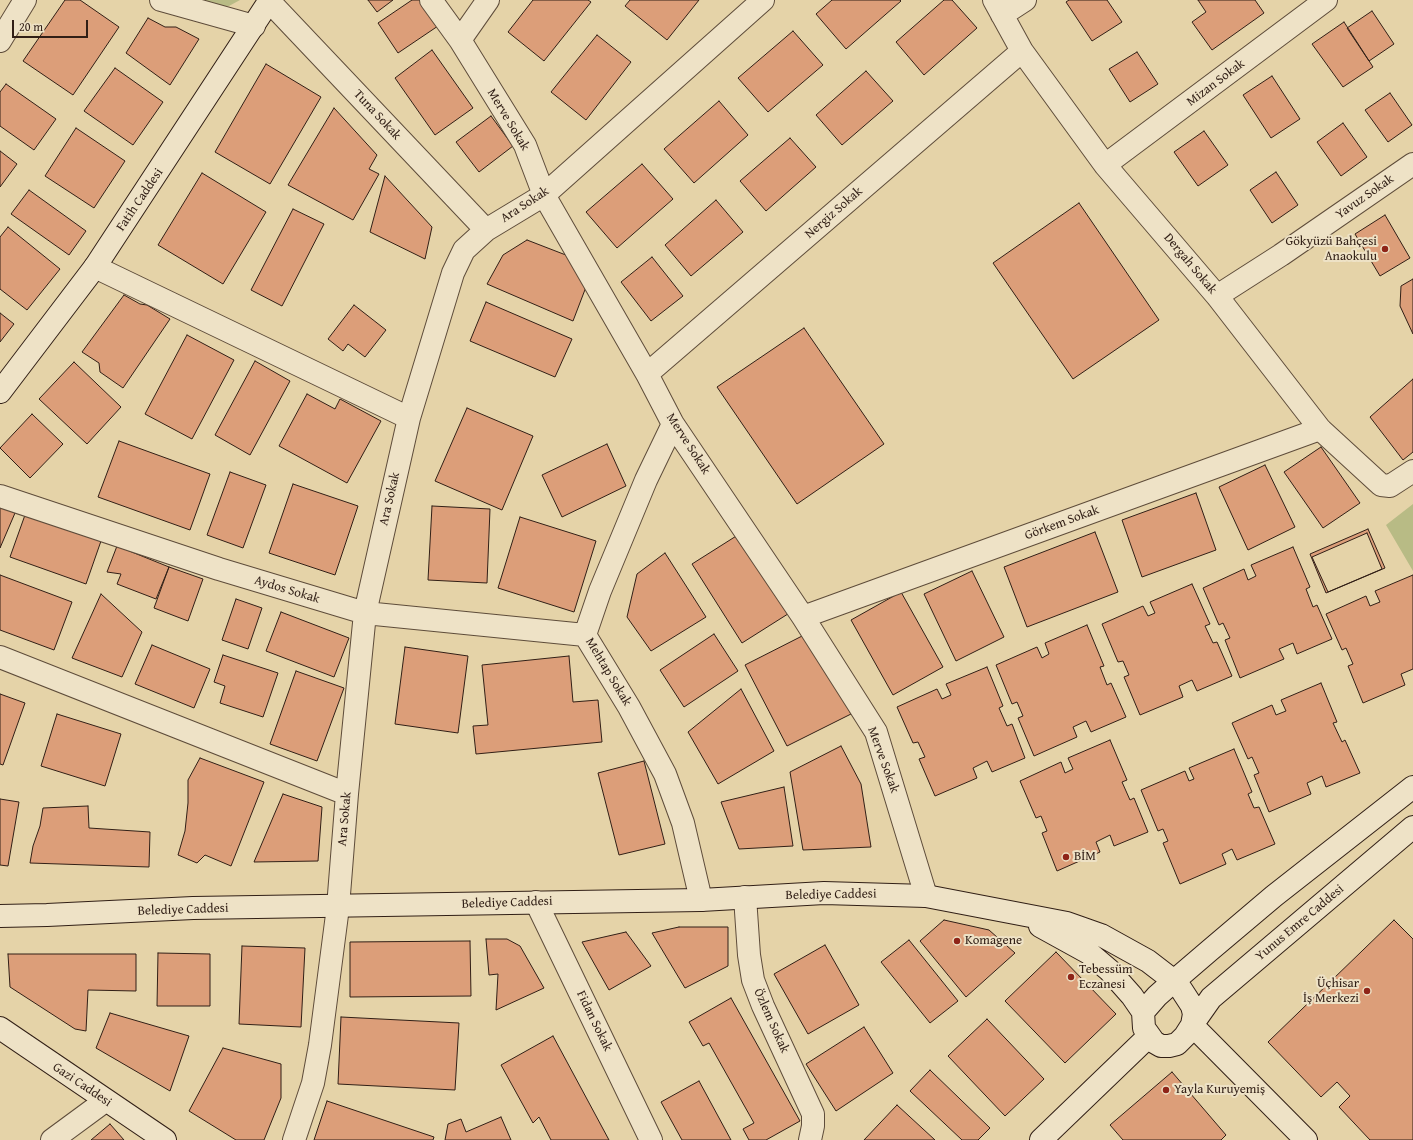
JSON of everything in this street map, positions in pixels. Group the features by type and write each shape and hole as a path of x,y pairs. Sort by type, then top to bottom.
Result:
{"street":[{"path":"0,41 26,0"},
{"path":"161,0 254,26"},
{"name":"Fatih Caddesi","path":"0,392 95,267 254,26 269,0"},
{"name":"Tuna Sokak","path":"269,0 486,230"},
{"name":"Merve Sokak","path":"431,0 460,40 525,145 544,195 647,374 674,424 803,618 876,732 926,896"},
{"path":"460,40 488,0"},
{"name":"Ara Sokak","path":"294,1140 313,1083 320,1045 338,907 347,794 365,613 409,418 453,273 464,250 486,230 544,195 763,0"},
{"path":"998,8 1025,0"},
{"name":"Mizan Sokak","path":"1105,165 1326,0"},
{"name":"Dergah Sokak","path":"998,8 1022,51 1105,165 1217,296 1320,429 1381,485 1390,486 1413,471"},
{"name":"Nergiz Sokak","path":"647,374 1022,51"},
{"name":"Yavuz Sokak","path":"1217,296 1282,255 1413,164"},
{"path":"95,267 409,418"},
{"name":"Mehtap Sokak","path":"674,424 646,480 600,591 585,634 629,707 665,774 682,823 701,900"},
{"name":"Görkem Sokak","path":"803,618 1320,429"},
{"name":"Aydos Sokak","path":"0,496 219,569 365,613 585,634"},
{"path":"0,657 347,794"},
{"path":"1174,981 1185,992 1192,1006 1194,1014 1192,1025 1185,1036 1177,1044 1161,1046 1154,1042 1144,1028 1143,1012 1157,996 1174,981 1274,896 1413,787"},
{"name":"Yunus Emre Caddesi","path":"1192,1025 1211,998 1413,828"},
{"name":"Belediye Caddesi","path":"0,916 193,908 338,907 701,900 824,893 926,896 1067,923 1101,935 1148,961 1174,981"},
{"name":"Özlem Sokak","path":"745,897 749,955 753,980 763,1006 813,1114 813,1126 810,1140"},
{"name":"Fidan Sokak","path":"536,902 651,1140"},
{"name":"Belediye Caddesi","path":"1012,913 1060,935 1089,953 1109,970 1132,996 1143,1012"},
{"path":"1192,1025 1306,1140"},
{"name":"Gazi Caddesi","path":"0,1028 165,1140"},
{"path":"1041,1140 1149,1036"},
{"path":"52,1140 105,1100"}],"green space":[{"path":"203,0 240,0 229,6 219,7"},
{"path":"1413,504 1413,571 1386,525"}],"building":[{"path":"65,0 80,0 119,27 73,95 23,61"},
{"path":"368,0 393,0 377,12"},
{"path":"412,0 420,0 438,26 398,53 378,23"},
{"path":"533,0 588,0 591,2 544,61 508,32"},
{"path":"630,0 699,0 667,40 625,6"},
{"path":"832,0 901,1 846,49 816,14"},
{"path":"944,0 952,0 977,28 924,75 896,42"},
{"path":"1069,0 1107,0 1122,22 1092,41 1066,2"},
{"path":"1198,0 1255,0 1264,13 1212,50 1192,22 1206,12"},
{"path":"1372,11 1394,44 1369,61 1347,28"},
{"path":"148,18 165,27 176,27 199,39 170,85 126,53"},
{"path":"1344,22 1373,67 1343,87 1312,44"},
{"path":"793,31 823,65 768,112 738,78"},
{"path":"597,35 631,62 586,120 551,92"},
{"path":"432,50 473,108 435,135 395,78"},
{"path":"1137,52 1158,84 1130,102 1109,69"},
{"path":"266,64 321,97 270,184 215,152"},
{"path":"115,68 163,102 133,145 84,111"},
{"path":"866,71 893,101 842,145 816,115"},
{"path":"1272,76 1300,119 1271,138 1243,95"},
{"path":"6,84 56,119 34,150 0,126 0,92"},
{"path":"1390,93 1412,125 1388,142 1365,110"},
{"path":"719,101 748,135 694,183 664,149"},
{"path":"334,108 377,155 369,169 379,174 353,220 288,185"},
{"path":"491,116 513,146 479,172 456,142"},
{"path":"1343,123 1367,157 1341,176 1317,142"},
{"path":"76,128 125,161 94,208 45,176"},
{"path":"1204,131 1228,165 1198,186 1174,152"},
{"path":"790,138 816,167 766,211 740,181"},
{"path":"0,151 17,164 0,187"},
{"path":"642,164 673,199 617,248 586,212"},
{"path":"1276,172 1298,205 1272,223 1250,190"},
{"path":"202,173 266,212 223,284 158,245"},
{"path":"385,176 432,227 425,259 370,232"},
{"path":"29,190 86,231 69,255 11,214"},
{"path":"716,200 743,232 691,276 665,245"},
{"path":"1079,203 1159,320 1073,379 993,263"},
{"path":"293,209 324,224 282,306 251,290"},
{"path":"1385,215 1410,258 1380,276 1355,234"},
{"path":"8,227 60,269 27,310 0,289 0,237"},
{"path":"527,240 571,257 586,287 573,321 487,284 503,255"},
{"path":"652,257 683,296 651,321 621,282"},
{"path":"1413,279 1413,334 1400,306 1401,286"},
{"path":"124,295 140,304 147,305 170,319 123,388 100,372 99,363 82,352"},
{"path":"486,302 572,339 555,377 470,341"},
{"path":"354,305 386,330 365,357 348,344 343,351 328,339"},
{"path":"0,313 14,324 0,342"},
{"path":"804,328 884,444 797,504 717,387"},
{"path":"187,335 234,360 192,439 145,414"},
{"path":"255,361 290,381 250,455 215,435"},
{"path":"74,362 121,407 87,444 39,399"},
{"path":"1413,379 1413,452 1403,460 1370,417"},
{"path":"307,394 335,409 340,399 381,421 347,483 279,446"},
{"path":"467,408 533,436 502,510 435,481"},
{"path":"32,414 63,444 30,478 0,448"},
{"path":"119,441 210,474 190,530 98,497"},
{"path":"607,444 626,486 562,517 542,475"},
{"path":"1321,447 1360,503 1323,528 1284,472"},
{"path":"1265,465 1295,527 1248,550 1219,487"},
{"path":"230,472 266,485 243,548 207,535"},
{"path":"293,484 358,506 335,575 269,553"},
{"path":"1196,493 1216,550 1142,577 1122,520"},
{"path":"0,506 15,513 0,548"},
{"path":"432,506 490,509 487,583 428,580"},
{"path":"25,515 101,541 86,584 10,557"},
{"path":"520,517 596,541 574,612 498,588"},
{"path":"1368,529 1385,568 1326,593 1310,554"},
{"path":"1095,532 1118,592 1027,627 1004,567"},
{"path":"741,533 791,612 742,643 692,564"},
{"path":"1367,533 1382,569 1328,592 1312,557"},
{"path":"117,546 169,567 156,599 117,584 121,574 107,572"},
{"path":"1293,547 1310,587 1306,589 1313,607 1317,605 1332,639 1297,654 1293,643 1279,649 1284,659 1240,678 1225,640 1230,638 1223,623 1219,625 1203,588 1244,569 1248,580 1256,576 1251,565"},
{"path":"665,553 706,617 651,651 627,617 637,574"},
{"path":"169,567 203,579 188,621 154,608"},
{"path":"972,571 1004,637 956,661 924,594"},
{"path":"0,575 72,602 54,650 0,630"},
{"path":"1413,575 1413,669 1401,674 1405,685 1363,703 1348,666 1353,664 1346,648 1342,650 1326,614 1366,596 1370,606 1380,602 1375,591"},
{"path":"1192,584 1210,624 1205,626 1213,643 1217,642 1232,676 1197,691 1192,680 1179,686 1183,697 1140,715 1124,677 1129,675 1123,661 1118,662 1102,624 1143,606 1148,616 1155,613 1150,602"},
{"path":"901,592 943,667 893,695 851,620"},
{"path":"101,594 142,632 122,677 72,658"},
{"path":"236,599 262,608 248,649 222,640"},
{"path":"281,612 349,638 334,677 266,651"},
{"path":"1087,625 1104,666 1100,667 1107,685 1111,683 1126,717 1091,732 1086,721 1073,727 1077,737 1034,756 1018,718 1023,716 1017,702 1012,704 996,665 1037,647 1042,658 1049,654 1045,643"},
{"path":"810,632 851,714 787,746 745,665"},
{"path":"714,634 738,671 684,707 660,670"},
{"path":"152,645 210,669 194,708 135,684"},
{"path":"405,647 468,656 458,733 395,724"},
{"path":"223,655 278,673 263,717 220,703 225,686 214,682"},
{"path":"569,656 573,702 598,700 602,742 476,754 473,726 488,725 482,665"},
{"path":"987,667 1003,706 999,708 1007,726 1012,724 1025,758 992,772 987,761 973,768 977,778 935,796 919,759 925,757 918,742 913,743 897,707 937,689 942,699 951,695 946,684"},
{"path":"296,671 344,688 317,761 270,744"},
{"path":"1321,683 1337,722 1333,723 1342,742 1345,740 1360,773 1326,787 1322,776 1307,783 1311,794 1269,812 1254,775 1259,773 1252,757 1248,759 1232,723 1272,705 1276,715 1286,711 1281,700"},
{"path":"741,689 774,751 718,784 688,732"},
{"path":"0,694 25,703 3,765 0,764"},
{"path":"57,714 121,734 105,786 41,766"},
{"path":"1110,740 1127,780 1122,782 1130,800 1134,798 1148,832 1114,846 1110,835 1096,842 1100,852 1057,871 1042,833 1047,831 1041,816 1036,818 1020,781 1061,762 1065,773 1073,769 1068,758"},
{"path":"841,746 861,784 871,847 803,850 790,772"},
{"path":"1234,749 1252,792 1248,794 1254,808 1259,807 1275,844 1237,860 1232,849 1222,854 1226,864 1180,884 1163,843 1168,841 1163,829 1158,831 1141,790 1185,771 1189,781 1194,779 1189,768"},
{"path":"200,758 264,782 231,866 205,855 197,863 178,855 185,831 188,803 188,780"},
{"path":"644,761 665,844 619,855 598,773"},
{"path":"784,787 793,846 739,849 721,802"},
{"path":"283,794 322,807 318,861 254,862"},
{"path":"0,799 19,802 8,866 0,865"},
{"path":"88,806 89,828 150,832 149,867 30,863 33,846 40,826 43,808"},
{"path":"944,920 989,930 1015,953 966,997 920,941"},
{"name":"Üçhisar İş Merkezi","path":"1394,920 1413,939 1413,1140 1370,1140 1339,1107 1350,1096 1337,1082 1321,1097 1268,1042"},
{"path":"679,927 728,927 728,966 685,988 652,933"},
{"path":"626,932 651,966 609,990 582,942"},
{"path":"486,939 507,939 520,946 544,988 496,1010 498,974 489,975"},
{"path":"909,940 958,1001 930,1023 881,962"},
{"path":"470,941 471,996 350,997 350,942"},
{"path":"825,945 859,1005 808,1034 774,974"},
{"path":"242,946 305,948 301,1027 239,1024"},
{"path":"1056,952 1116,1014 1065,1063 1005,1001"},
{"path":"158,953 210,954 210,1006 157,1006"},
{"path":"8,954 136,954 136,991 88,990 86,1031 75,1029 10,987"},
{"path":"731,998 800,1121 766,1140 749,1140 743,1129 754,1123 709,1043 703,1046 689,1022"},
{"path":"110,1013 189,1036 170,1091 96,1048"},
{"path":"341,1017 459,1023 455,1090 338,1084"},
{"path":"987,1019 1044,1079 1005,1116 948,1056"},
{"path":"864,1027 893,1073 836,1111 806,1064"},
{"path":"553,1036 609,1140 551,1140 539,1117 533,1123 501,1065"},
{"path":"223,1048 281,1064 281,1098 264,1140 236,1140 189,1111"},
{"path":"930,1070 990,1128 978,1140 962,1140 910,1091"},
{"path":"1172,1072 1226,1135 1221,1140 1123,1140 1110,1125"},
{"path":"699,1081 731,1140 682,1140 661,1102"},
{"path":"327,1101 434,1137 433,1140 314,1140"},
{"path":"897,1105 935,1140 864,1140"},
{"path":"501,1117 511,1140 445,1140 448,1124 461,1119 466,1132"},
{"path":"110,1124 124,1140 91,1140"}],"place":[{"name":"Gökyüzü Bahçesi Anaokulu","path":"1385,249"},
{"name":"BİM","path":"1066,857"},
{"name":"Komagene","path":"957,941"},
{"name":"Tebessüm Eczanesi","path":"1071,977"},
{"name":"Üçhisar İş Merkezi","path":"1367,991"},
{"name":"Yayla Kuruyemiş","path":"1166,1090"}]}
